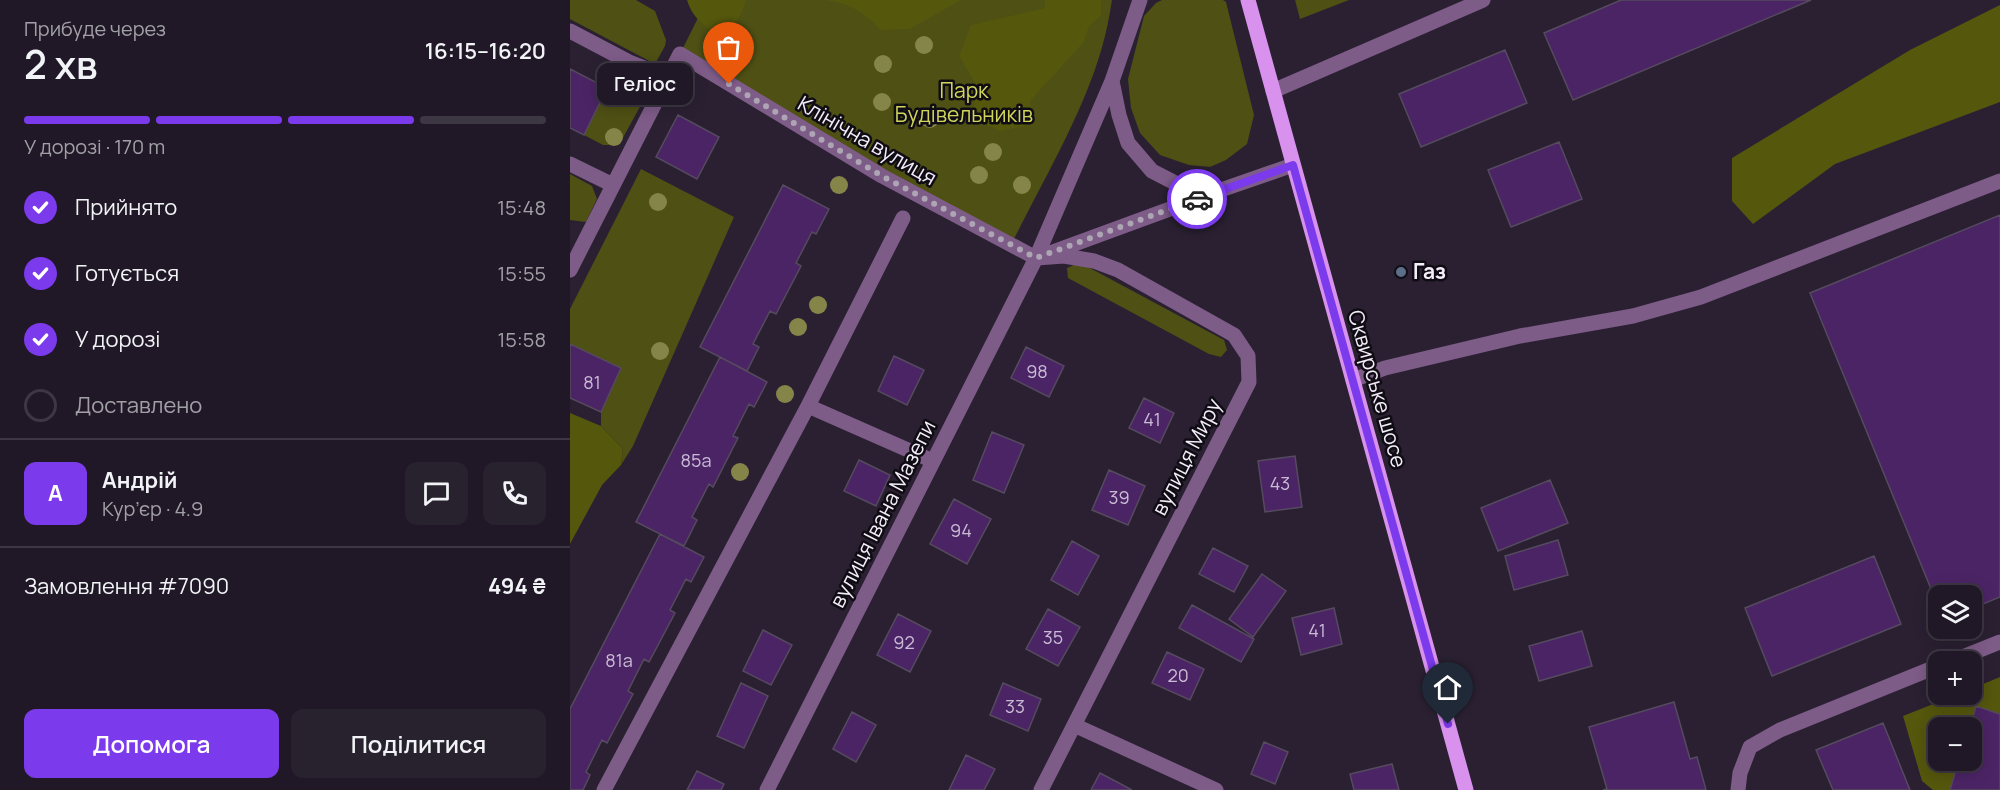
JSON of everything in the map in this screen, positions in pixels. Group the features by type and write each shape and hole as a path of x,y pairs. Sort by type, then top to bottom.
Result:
{"main road":[{"name":"Сквирське шосе","path":"1248,0 1466,790"}],"street":[{"name":"вулиця Івана Мазепи","path":"767,790 1036,258 1112,81 1140,0"},
{"path":"1273,91 1484,0"},
{"path":"570,31 629,62 667,77 570,270"},
{"name":"Клінічна вулиця","path":"667,77 680,54 882,176 1036,258"},
{"path":"1112,81 1128,143 1152,171 1181,186 1218,191"},
{"path":"570,164 613,185"},
{"path":"1036,258 1293,165"},
{"path":"1353,380 1385,368 1520,336 1633,316 1701,297 2000,181"},
{"path":"604,790 808,406 903,218"},
{"name":"вулиця Миру","path":"1036,258 1064,256 1094,261 1118,270 1234,335 1248,356 1248,382 1041,790"},
{"path":"808,406 933,461"},
{"path":"1978,651 2000,642"},
{"path":"1738,790 1740,773 1750,747 1780,730 1928,670"},
{"path":"1074,725 1216,790"}],"green space":[{"path":"570,0 636,0 655,11 666,40 655,64 570,19"},
{"name":"Парк Будівельників","path":"707,0 1112,0 1105,36 1088,89 1064,142 1011,245 680,54"},
{"path":"1162,0 1223,0 1226,2 1254,115 1247,144 1226,160 1210,167 1189,165 1160,155 1140,133 1131,108 1128,79 1144,16"},
{"path":"1295,0 1349,0 1300,19"},
{"path":"631,68 650,79 648,92 619,145 603,145 584,135 607,88 617,93"},
{"path":"641,169 734,217 633,446 621,465 623,449 601,426 601,412 621,368 570,344 570,309"},
{"path":"570,174 592,186 597,199 586,222 570,220"},
{"path":"1076,264 1088,267 1224,340 1227,350 1221,357 1209,354 1068,278 1067,268"}],"shaded area":[{"path":"687,0 746,0 736,22 716,34 695,16"},
{"path":"822,0 961,0 910,29 881,30 868,18 847,5"},
{"path":"1045,0 1101,0 1101,16 1089,26 1084,42 1030,101 1035,124 999,131 970,115 979,89 959,56 971,25 1045,8"},
{"path":"2000,5 2000,102 1835,164 1753,224 1732,201 1732,158 1910,50"},
{"path":"570,413 601,426 623,449 621,465 602,485 570,544"},
{"path":"2000,677 2000,790 1933,790 1922,781 1903,716 1931,705 1982,705 1982,684"}],"building":[{"path":"1621,0 1811,0 1573,100 1544,33"},
{"path":"1505,50 1527,103 1421,147 1399,94"},
{"path":"570,69 607,88 584,135 570,128"},
{"path":"678,115 719,137 697,179 656,157"},
{"path":"1559,142 1582,199 1511,227 1488,170"},
{"path":"783,185 829,209 816,234 812,232 796,263 801,266 776,314 770,311 753,344 759,347 747,371 700,347"},
{"path":"2000,215 2000,597 1982,604 1982,585 1929,585 1810,293"},
{"path":"570,344 621,368 601,412 570,398"},
{"path":"1026,347 1064,366 1049,397 1011,378"},
{"path":"894,356 924,370 907,405 878,391"},
{"path":"720,357 767,382 754,407 749,404 733,436 738,438 713,487 709,484 692,517 697,520 684,546 636,522"},
{"path":"1144,398 1174,413 1160,443 1129,428"},
{"path":"992,432 1024,445 1004,493 973,480"},
{"path":"1295,456 1302,507 1265,512 1258,461"},
{"path":"859,460 890,475 876,506 844,491"},
{"path":"1109,470 1145,486 1128,525 1092,510"},
{"path":"1550,480 1568,523 1498,551 1481,508"},
{"path":"954,499 991,519 967,564 930,544"},
{"path":"660,534 704,557 691,582 686,579 670,610 675,613 649,662 644,659 628,691 633,694 607,743 602,740 586,772 590,775 583,790 570,790 570,709"},
{"path":"1558,540 1568,575 1514,590 1505,556"},
{"path":"1072,541 1099,556 1078,595 1051,580"},
{"path":"1213,548 1248,566 1234,592 1199,574"},
{"path":"1874,556 1901,624 1772,676 1745,608"},
{"path":"1262,574 1286,591 1253,637 1229,619"},
{"path":"1192,605 1254,639 1241,662 1179,628"},
{"path":"1334,608 1342,644 1301,655 1292,618"},
{"path":"1048,609 1080,627 1058,666 1026,649"},
{"path":"898,614 931,631 910,672 877,655"},
{"path":"763,630 792,645 771,685 743,671"},
{"path":"1582,631 1592,666 1539,681 1529,646"},
{"path":"1167,652 1204,669 1190,700 1152,683"},
{"path":"741,683 768,696 744,748 717,736"},
{"path":"1003,683 1041,699 1028,731 990,715"},
{"path":"1674,702 1690,759 1697,757 1706,790 1603,790 1607,789 1589,727"},
{"path":"1976,706 2000,714 2000,790 1950,790 1956,771 1982,771 1982,717 1973,717"},
{"path":"852,712 876,725 856,762 833,749"},
{"path":"1883,723 1910,790 1833,790 1816,750"},
{"path":"1264,742 1288,752 1275,784 1251,774"},
{"path":"966,755 995,769 984,790 949,790"},
{"path":"1392,764 1399,790 1354,790 1350,774"},
{"path":"697,771 724,784 721,790 687,790"},
{"path":"1100,773 1132,790 1091,790"}],"way so far":[{"path":"729,84 882,176 1036,258 1197,199"}],"place":[{"name":"Геліос","path":"729,84"},
{"name":"Газ","path":"1401,272"}],"route":[{"path":"1197,199 1293,165 1448,724"}]}
